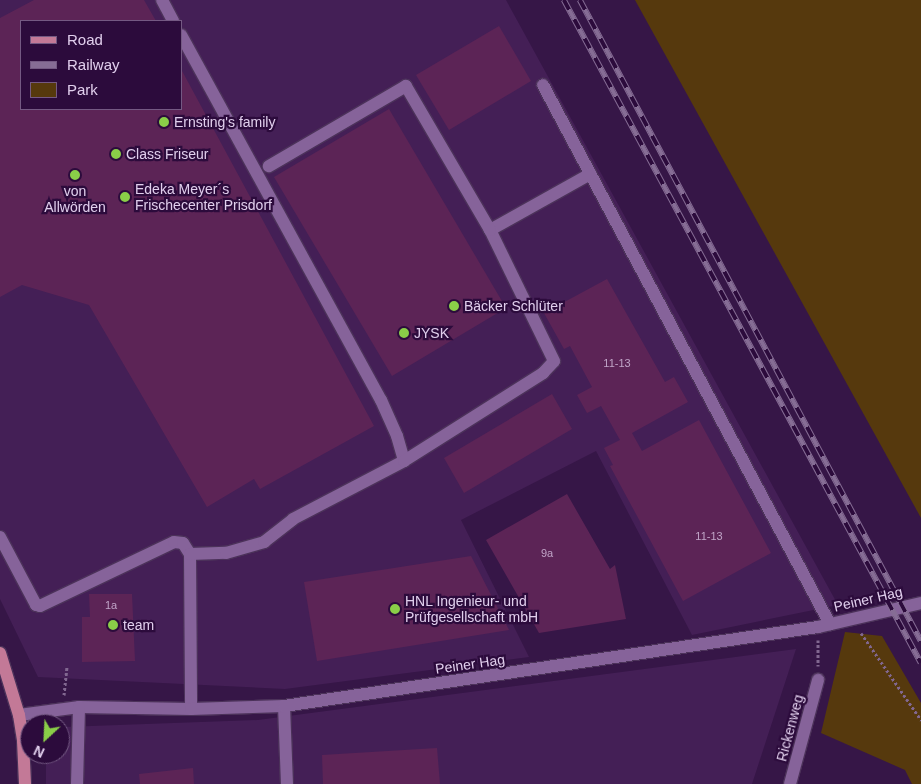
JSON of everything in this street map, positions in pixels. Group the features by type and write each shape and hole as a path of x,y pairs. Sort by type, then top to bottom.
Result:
{"main road":[{"path":"0,654 19,715 26,784"}],"street":[{"path":"162,0 173,20"},
{"path":"182,37 381,400 397,436 404,461"},
{"path":"190,554 226,552 264,542 293,519 404,461 542,373 554,361 490,230 406,86 269,166"},
{"path":"542,86 590,174 824,625"},
{"path":"490,230 590,174"},
{"path":"0,537 36,605 40,606 174,542 183,542 190,554 191,709"},
{"name":"Peiner Hag","path":"19,715 63,708 191,709 284,706 824,625 921,603"},
{"name":"Rickenweg","path":"790,784 818,680"},
{"path":"284,706 287,784"},
{"path":"77,784 79,708"}],"path":[{"path":"850,618 921,720"},
{"path":"818,680 824,625"},
{"path":"63,708 67,667"}],"shaded area":[{"path":"0,0 506,0 838,605 692,635 596,451 461,520 529,657 285,689 38,677 0,599"},
{"path":"796,649 752,784 46,784 46,764 70,764 70,727 258,720"}],"green space":[{"path":"635,0 921,0 921,518"},
{"path":"845,632 882,636 921,703 921,784 912,784 905,770 821,733"}],"building":[{"name":"Edeka Meyer´s Frischecenter Prisdorf","path":"34,0 144,0 155,20 20,20 20,110 182,110 182,71 374,426 260,489 254,479 207,507 89,305 22,285 0,297 0,18"},
{"path":"499,26 531,81 449,130 416,75"},
{"path":"389,109 506,308 392,376 274,177"},
{"path":"607,279 665,382 674,377 688,402 632,433 642,451 699,420 771,553 683,601 610,466 613,465 604,448 620,440 601,406 587,413 577,395 592,387 570,346 564,349 544,313"},
{"path":"552,394 572,429 464,493 444,458"},
{"path":"567,494 610,569 615,565 626,619 539,633 486,540"},
{"path":"471,556 509,630 317,661 304,582"},
{"path":"89,594 132,594 135,661 82,662 82,617 90,617"},
{"path":"437,748 440,784 323,784 322,755"},
{"path":"193,768 194,784 140,784 139,774"}],"railway":[{"path":"564,0 921,663"},
{"path":"580,0 921,641"}],"place":[{"name":"Ernsting's family","path":"164,122"},
{"name":"Class Friseur","path":"116,154"},
{"name":"von Allwörden","path":"75,175"},
{"name":"Edeka Meyer´s Frischecenter Prisdorf","path":"125,197"},
{"name":"Bäcker Schlüter","path":"454,306"},
{"name":"JYSK","path":"404,333"},
{"name":"HNL Ingenieur- und Prüfgesellschaft mbH","path":"395,609"},
{"name":"team","path":"113,625"}]}
